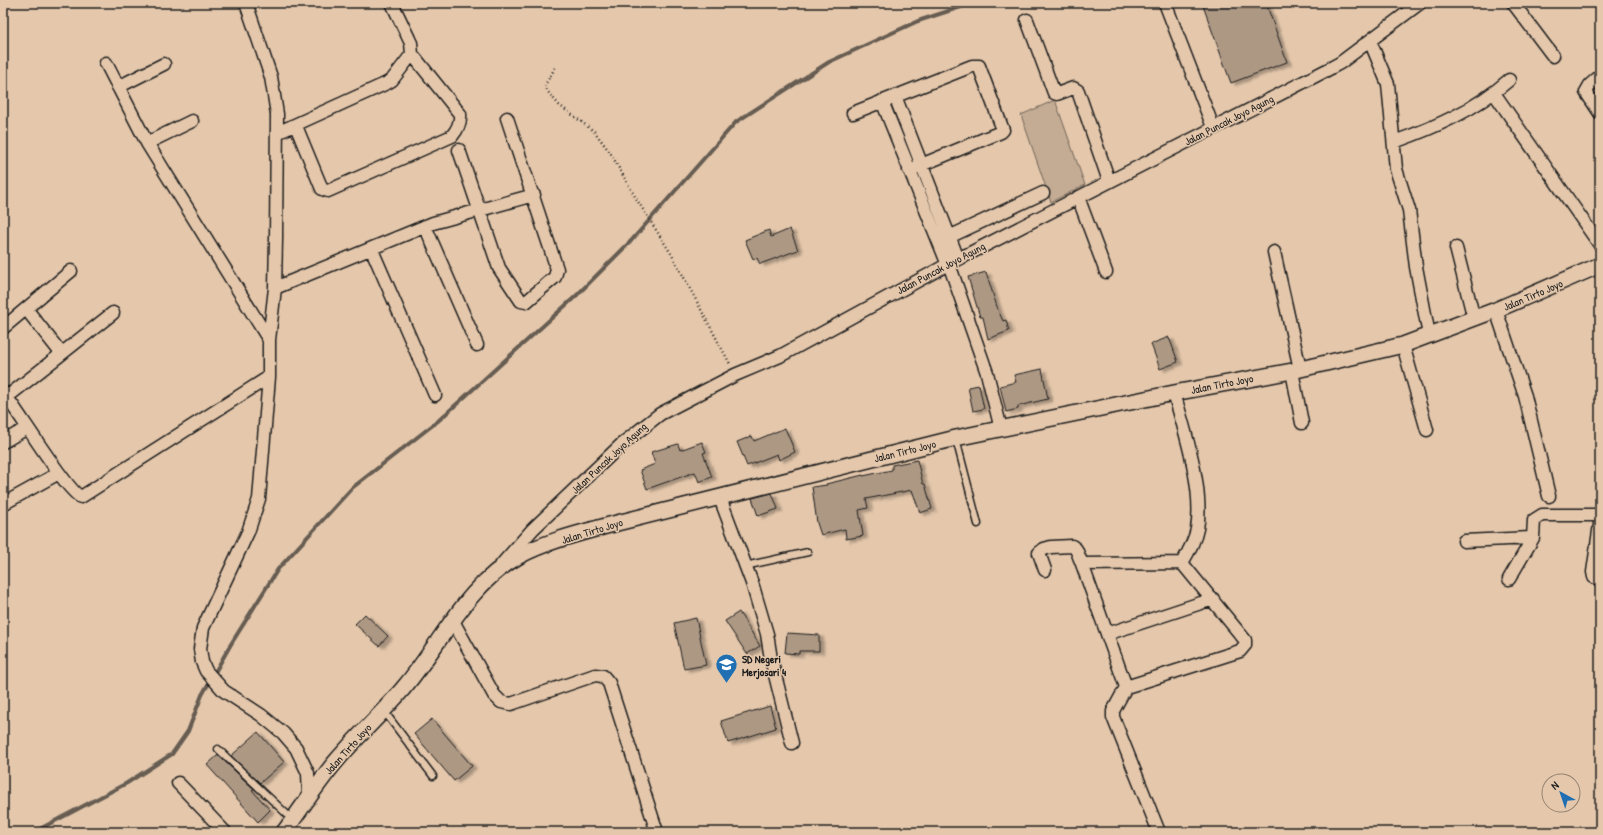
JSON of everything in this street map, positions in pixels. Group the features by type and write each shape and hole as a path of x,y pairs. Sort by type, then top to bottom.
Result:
{"street":[{"path":"246,3 275,93 277,133 275,288 269,340 269,377 258,498 248,532 203,628 200,649 202,662 206,671 224,691 261,715 291,742 306,764 309,796"},
{"path":"296,126 322,188 328,191 452,136 457,130 460,122 460,114 412,54 411,43 392,3"},
{"path":"1165,3 1213,128"},
{"name":"Jalan Puncak Joyo Agung","path":"494,575 532,528 644,425 685,399 785,353 952,262 1333,66 1420,3"},
{"path":"1513,3 1553,56"},
{"path":"1027,20 1054,93 1057,94 1073,88 1078,91 1109,181"},
{"path":"1370,40 1388,84 1396,170 1409,210 1416,267 1429,336"},
{"path":"277,133 296,126 387,83 392,80 412,54"},
{"path":"106,63 147,143 269,340"},
{"path":"118,86 164,64"},
{"path":"853,113 976,65 980,66 1003,127 1001,132 910,170"},
{"path":"1600,76 1590,85 1586,92 1600,113"},
{"path":"1394,142 1431,128 1459,115 1494,93 1509,80"},
{"path":"1494,93 1600,245"},
{"path":"895,96 949,237 952,262"},
{"path":"882,102 910,170 952,262 987,373 1001,429"},
{"path":"459,150 499,268 521,301 526,302 555,277 557,269 534,194 507,118"},
{"path":"147,143 192,120"},
{"path":"275,288 372,250 425,226 534,194"},
{"path":"949,237 1043,194"},
{"path":"1078,197 1106,272"},
{"path":"425,226 478,345"},
{"path":"1456,248 1474,319"},
{"path":"372,250 435,395"},
{"path":"1274,252 1296,370 1302,423"},
{"name":"Jalan Tirto Joyo","path":"284,832 309,796 338,759 384,711 407,684 466,602 494,575 519,556 573,536 956,438 1174,393 1296,370 1403,345 1474,319 1600,265"},
{"path":"3,328 72,272"},
{"path":"27,310 61,353"},
{"path":"1496,310 1525,396 1549,496"},
{"path":"113,313 5,395 76,495 81,497 86,495 269,377"},
{"path":"1403,345 1427,430"},
{"path":"1174,393 1193,468 1197,499 1197,530 1182,563"},
{"path":"3,442 27,428"},
{"path":"3,504 59,473"},
{"path":"720,498 745,566 767,634 771,659 792,743"},
{"path":"1509,579 1533,538 1534,520 1542,515 1600,515"},
{"path":"1600,524 1593,572 1594,577 1600,580"},
{"path":"1464,541 1533,538"},
{"path":"1044,570 1039,553 1044,548 1072,546 1076,549 1126,687"},
{"path":"1082,564 1182,563 1245,640 1244,648 1240,651 1126,687 1113,711 1113,717 1159,832"},
{"path":"1107,634 1213,599"},
{"path":"453,621 494,695 501,702 511,704 595,675 603,676 609,683 657,832"},
{"path":"178,783 225,832"}],"lane":[{"path":"956,438 978,524"},
{"path":"745,566 808,552"},
{"path":"384,711 433,776"},
{"path":"218,749 293,820"}],"path":[{"path":"555,68 545,85 548,92 559,105 595,132 611,154 672,255 735,375"}],"shaded area":[{"path":"1055,100 1085,185 1051,202 1021,115"}],"building":[{"path":"1202,3 1266,3 1287,62 1231,83"},
{"path":"790,229 798,250 760,264 757,258 753,259 745,240 769,230 771,237"},
{"path":"986,272 998,310 1003,321 1006,320 1009,331 988,339 983,317 980,317 968,277"},
{"path":"1169,337 1178,362 1160,369 1151,344"},
{"path":"1042,369 1048,399 1018,406 1018,409 1006,412 1000,386 1016,382 1014,375"},
{"path":"979,385 984,409 973,411 968,387"},
{"path":"785,428 795,452 779,460 777,454 747,466 737,442 752,436 754,441"},
{"path":"702,442 706,452 703,453 712,477 699,482 695,472 647,489 640,470 655,464 651,452 678,444 680,450"},
{"path":"917,460 923,484 925,484 932,509 920,513 912,490 866,499 868,508 859,510 863,536 846,539 845,529 821,535 817,523 812,487 892,470 892,465"},
{"path":"772,493 778,509 758,516 752,498"},
{"path":"739,612 760,646 747,654 725,621"},
{"path":"365,614 388,636 379,646 355,624"},
{"path":"696,618 706,665 684,669 674,623"},
{"path":"787,633 819,635 819,651 799,651 799,654 785,653"},
{"path":"770,706 776,728 728,743 721,721"},
{"path":"432,719 472,766 454,781 414,734"},
{"path":"258,732 284,762 260,783 231,756"},
{"path":"218,755 254,789 252,790 270,810 258,822 207,765"}],"waterway":[{"path":"34,832 127,783 172,754 188,731 202,695 231,644 278,569 352,488 438,421 576,296 631,241 736,122 829,62 918,21 973,3"}],"place":[{"name":"SD Negeri Merjosari 4","path":"727,684"}]}
